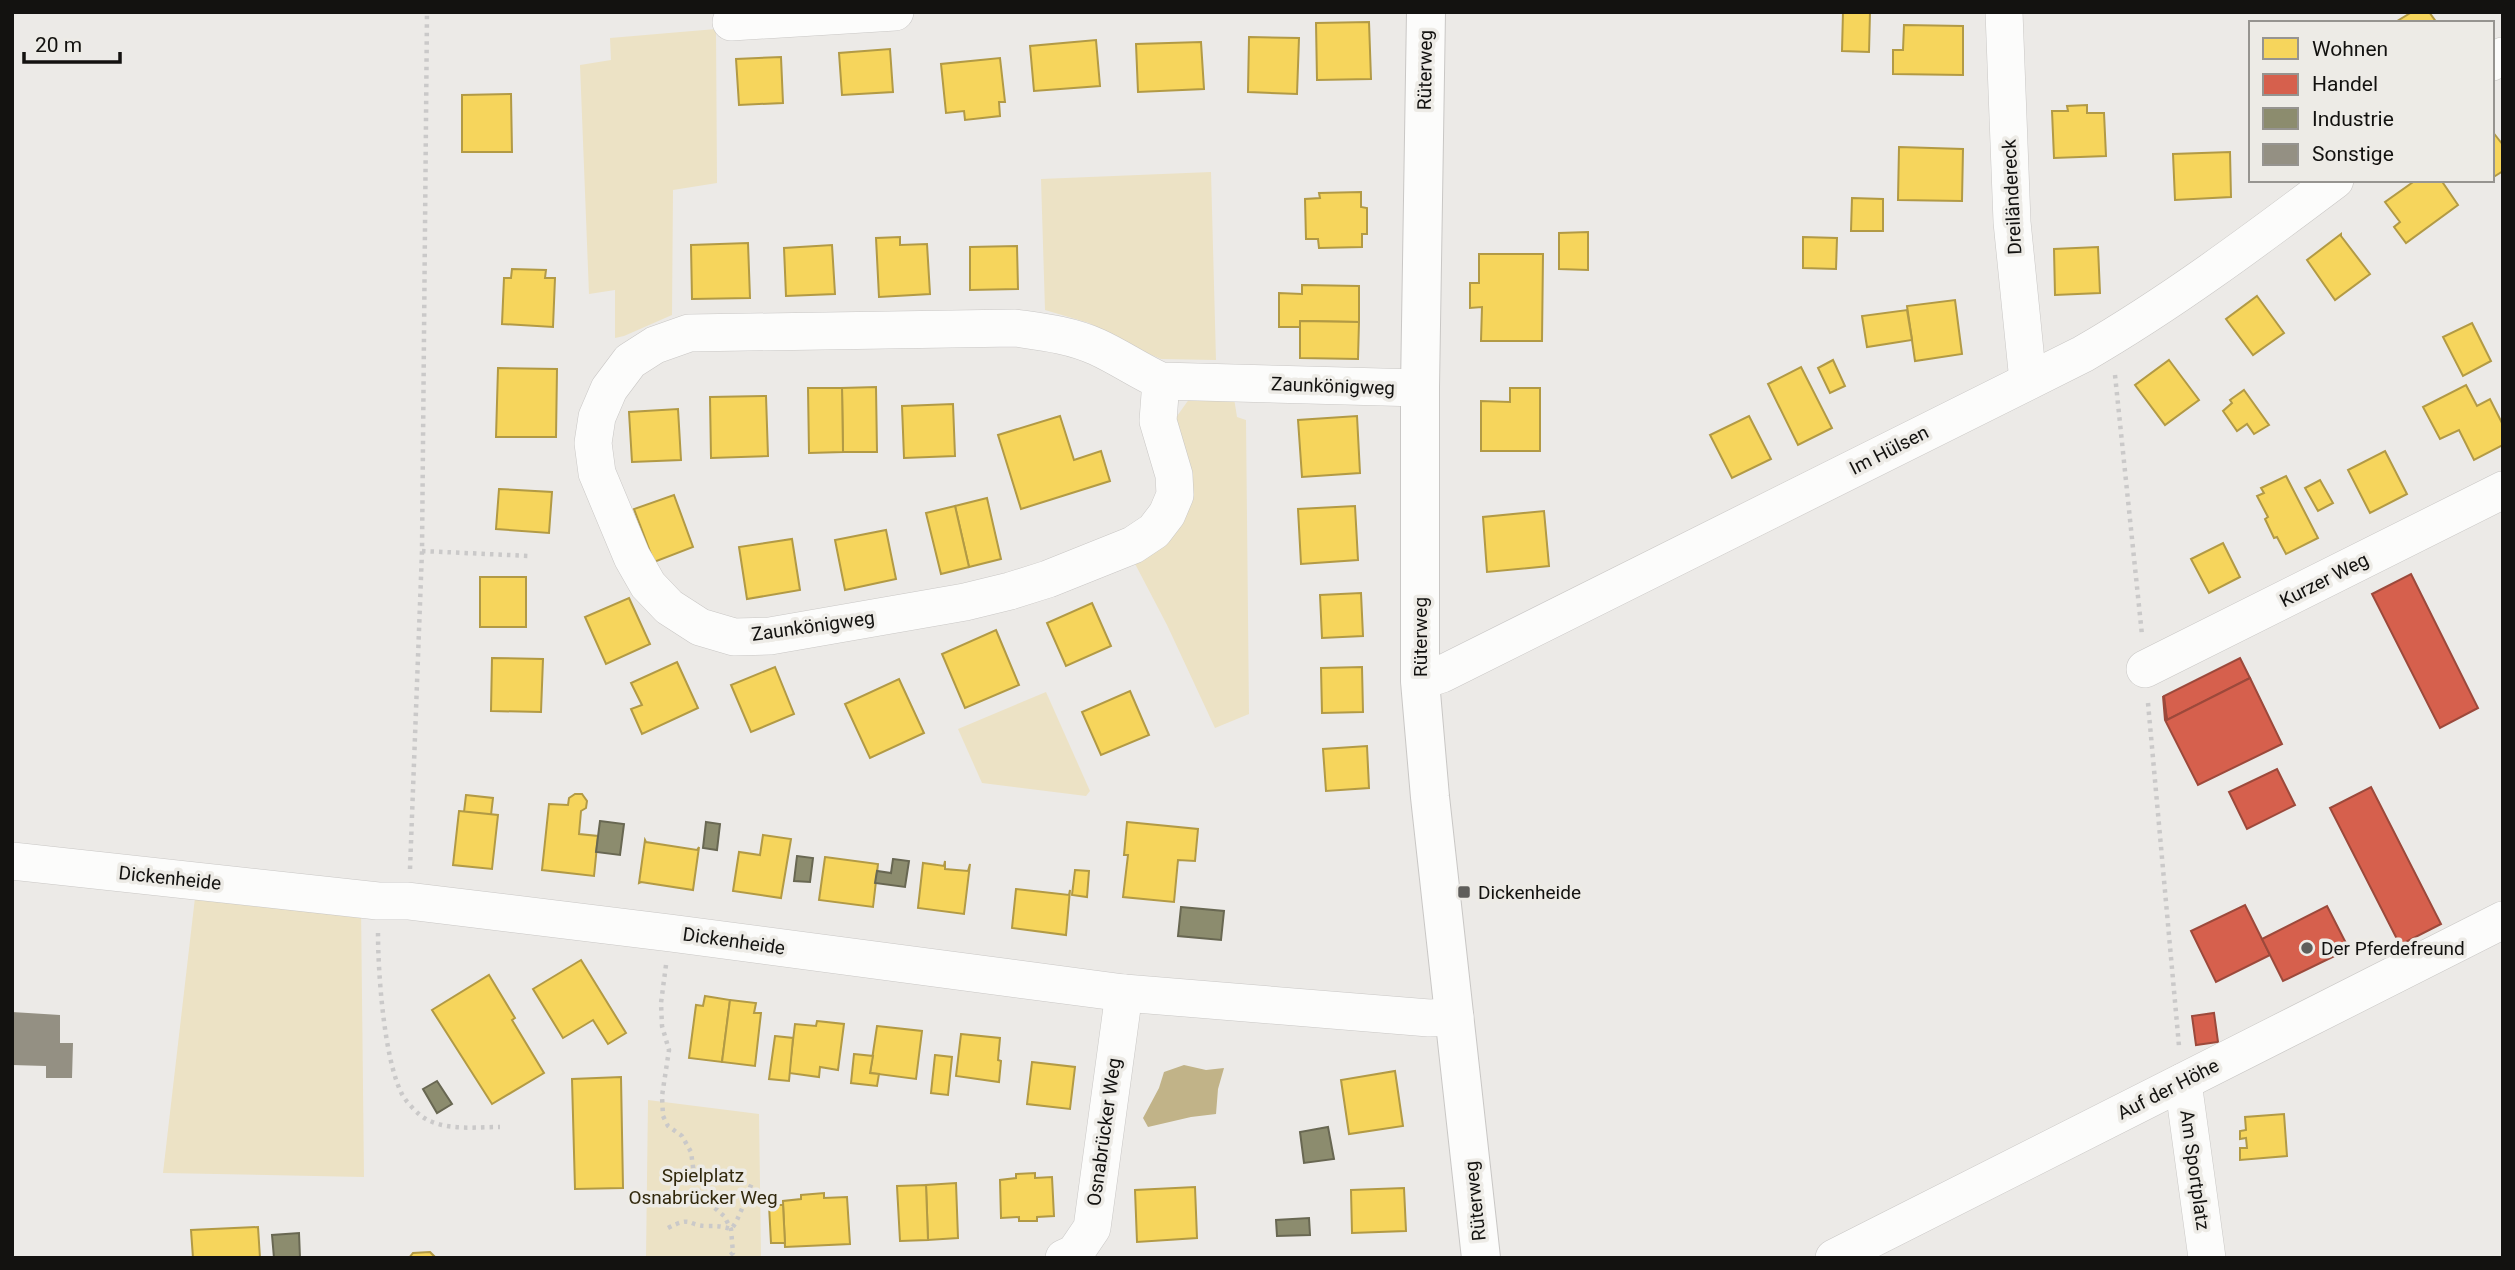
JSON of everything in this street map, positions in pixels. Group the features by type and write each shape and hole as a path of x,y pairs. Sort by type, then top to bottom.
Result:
{"street":[{"path":"731,22 895,12"},
{"name":"Rüterweg","path":"1426,12 1420,388 1420,681 1430,797 1481,1258"},
{"name":"Dreiländereck","path":"2004,12 2012,222 2028,380"},
{"name":"Im Hülsen","path":"1420,681 1443,674 2083,354 2111,338 2268,231 2332,182"},
{"name":"Zaunkönigweg","path":"1161,381 1158,421 1174,475 1175,495 1167,514 1154,531 1133,545 1010,592 965,603 769,636 734,637 700,628 669,607 648,585 632,557 597,473 593,443 597,417 610,389 630,361 655,345 689,332 1016,328 1055,334 1096,347 1161,381 1420,388"},
{"name":"Kurzer Weg","path":"2145,670 2503,491"},
{"name":"Dickenheide","path":"12,861 683,934 1124,993 1429,1018 1455,1017"},
{"name":"Auf der Höhe","path":"1834,1258 2503,920"},
{"name":"Osnabrücker Weg","path":"1064,1258 1075,1253 1092,1228 1124,993"},
{"name":"Am Sportplatz","path":"2183,1082 2207,1258"}],"path":[{"path":"427,12 422,551 393,901 378,954 391,1057 401,1094 425,1119 453,1127 500,1127"},
{"path":"2111,338 2183,1082"},
{"path":"422,551 530,556"},
{"path":"661,1003 662,1026 669,1050 662,1096 663,1116 668,1126 682,1136 691,1152 700,1195 724,1216 731,1229 733,1253 726,1258"},
{"path":"731,1229 737,1223 738,1212 752,1183"},
{"path":"668,1227 690,1221 704,1227 718,1225 731,1229"}],"green space":[{"path":"716,29 717,183 673,190 672,315 615,338 615,290 589,294 580,65 611,60 610,38"},
{"path":"1211,172 1216,360 1161,359 1126,344 1089,323 1045,310 1041,179"},
{"path":"1233,392 1237,417 1246,420 1249,714 1215,728 1132,558 1143,551 1175,419 1192,395"},
{"path":"1046,692 1090,791 1086,796 982,783 958,729"},
{"path":"196,889 361,905 364,1177 163,1173"},
{"name":"Spielplatz Osnabrücker Weg","path":"648,1100 759,1114 761,1258 646,1258"}],"shaded area":[{"path":"1184,1065 1206,1070 1224,1068 1218,1089 1216,1114 1148,1127 1143,1118 1164,1072"}],"building: Wohnen":[{"path":"1843,12 1870,12 1869,52 1842,51"},
{"path":"2412,12 2429,12 2436,21 2397,21"},
{"path":"1369,22 1371,79 1317,80 1316,23"},
{"path":"1904,25 1963,26 1963,75 1893,74 1893,50 1903,50"},
{"path":"1249,37 1299,38 1297,94 1248,92"},
{"path":"1096,40 1100,86 1034,91 1030,46"},
{"path":"1201,42 1204,89 1138,92 1136,44"},
{"path":"890,49 893,92 842,95 839,53"},
{"path":"781,57 783,103 739,105 736,59"},
{"path":"1000,58 1005,102 999,102 1000,116 965,120 964,111 946,113 941,64"},
{"path":"511,94 512,152 462,152 462,95"},
{"path":"2087,105 2087,113 2104,113 2106,156 2054,158 2052,111 2068,111 2067,106"},
{"path":"2494,134 2503,145 2503,171 2494,177"},
{"path":"1899,147 1963,149 1962,201 1898,200"},
{"path":"2230,152 2231,197 2175,200 2173,154"},
{"path":"2413,182 2442,182 2458,205 2406,243 2394,227 2400,222 2385,202"},
{"path":"1361,192 1361,207 1367,208 1367,234 1362,234 1362,247 1319,248 1318,239 1306,239 1305,199 1320,198 1319,193"},
{"path":"1852,198 1883,199 1883,231 1851,231"},
{"path":"1588,232 1588,270 1559,269 1559,233"},
{"path":"2341,234 2370,274 2335,300 2307,260"},
{"path":"900,237 900,245 927,244 930,294 879,297 876,238"},
{"path":"1803,237 1837,238 1836,269 1803,268"},
{"path":"748,243 750,298 692,299 691,245"},
{"path":"832,245 835,294 786,296 784,248"},
{"path":"1017,246 1018,289 970,290 970,247"},
{"path":"2098,247 2100,293 2055,295 2054,249"},
{"path":"1479,254 1543,254 1542,341 1481,341 1482,307 1470,308 1470,283 1479,283"},
{"path":"512,269 546,270 545,278 555,278 553,327 502,324 504,278 511,278"},
{"path":"1302,285 1359,286 1359,322 1300,321 1300,327 1279,327 1279,293 1302,294"},
{"path":"2257,296 2284,333 2253,355 2226,319"},
{"path":"1955,300 1962,354 1915,361 1907,306"},
{"path":"1907,310 1912,340 1867,347 1862,316"},
{"path":"1300,321 1359,322 1358,359 1300,358"},
{"path":"2472,323 2491,361 2463,376 2443,337"},
{"path":"1833,360 1845,386 1830,393 1818,368"},
{"path":"2169,360 2199,400 2165,425 2135,385"},
{"path":"1801,367 1832,428 1798,445 1768,384"},
{"path":"498,368 557,369 556,437 496,437"},
{"path":"2466,385 2477,406 2490,399 2503,425 2503,445 2474,460 2459,430 2440,439 2423,407"},
{"path":"876,387 877,452 843,452 842,388"},
{"path":"808,388 842,388 843,452 809,453"},
{"path":"1510,388 1540,388 1540,451 1481,451 1481,401 1510,402"},
{"path":"2244,390 2269,425 2254,434 2247,424 2237,431 2223,411 2232,403 2230,400"},
{"path":"766,396 768,456 711,458 710,397"},
{"path":"953,404 955,456 904,458 902,406"},
{"path":"678,409 681,460 632,462 629,412"},
{"path":"1060,416 1074,460 1101,451 1110,481 1021,509 998,435"},
{"path":"1357,416 1360,473 1302,477 1298,420"},
{"path":"1749,416 1771,459 1732,478 1710,435"},
{"path":"2385,451 2407,494 2370,513 2348,470"},
{"path":"2286,476 2318,538 2286,554 2277,537 2274,538 2265,519 2268,517 2257,496 2264,493 2261,488"},
{"path":"2320,480 2333,503 2318,511 2305,488"},
{"path":"499,489 552,492 549,533 496,529"},
{"path":"674,495 693,547 654,562 634,509"},
{"path":"987,498 1001,559 969,567 955,506"},
{"path":"955,506 969,567 941,574 926,513"},
{"path":"1355,506 1358,560 1301,564 1298,509"},
{"path":"1544,511 1549,566 1487,572 1483,517"},
{"path":"886,530 896,579 845,590 835,540"},
{"path":"792,539 800,590 747,599 739,547"},
{"path":"2223,543 2240,577 2209,593 2191,559"},
{"path":"480,577 526,577 526,627 480,627"},
{"path":"1361,593 1363,636 1322,638 1320,595"},
{"path":"629,598 650,644 606,664 585,617"},
{"path":"1092,603 1111,646 1066,666 1047,623"},
{"path":"996,630 1019,685 965,708 942,654"},
{"path":"492,658 543,659 541,712 491,711"},
{"path":"677,662 698,708 642,734 631,709 642,705 631,683"},
{"path":"775,667 794,714 751,732 731,685"},
{"path":"1362,667 1363,712 1322,713 1321,668"},
{"path":"899,679 924,733 870,758 845,704"},
{"path":"1130,691 1149,735 1101,755 1082,712"},
{"path":"1367,746 1369,788 1326,791 1323,749"},
{"path":"582,794 587,801 586,808 581,811 579,834 598,836 594,876 542,870 549,804 568,805 569,798"},
{"path":"466,795 493,798 491,815 464,812"},
{"path":"459,811 498,815 492,869 453,865"},
{"path":"1127,822 1198,829 1195,861 1178,860 1174,902 1123,897 1128,855 1124,855"},
{"path":"763,835 791,839 781,898 733,891 739,852 760,855"},
{"path":"645,840 697,850 699,847 693,890 639,883"},
{"path":"825,857 878,864 873,907 819,900"},
{"path":"945,861 945,869 968,871 970,864 964,914 918,908 923,863 944,866"},
{"path":"1075,870 1089,871 1087,897 1072,895"},
{"path":"1016,889 1069,895 1070,890 1066,935 1012,928"},
{"path":"581,960 626,1033 608,1044 593,1020 563,1038 533,989"},
{"path":"489,975 544,1073 492,1104 432,1010"},
{"path":"705,996 730,1000 722,1062 689,1058 696,1005 703,1006"},
{"path":"730,1000 756,1003 754,1013 761,1013 755,1066 722,1062"},
{"path":"817,1021 844,1024 838,1070 820,1067 819,1077 789,1073 795,1024 816,1026"},
{"path":"877,1026 922,1031 916,1079 870,1073"},
{"path":"961,1034 1000,1038 999,1082 956,1076"},
{"path":"775,1036 793,1038 789,1081 769,1079"},
{"path":"854,1054 873,1056 870,1073 879,1074 877,1086 851,1083"},
{"path":"935,1055 952,1057 948,1095 931,1093"},
{"path":"1032,1062 1075,1067 1070,1109 1027,1104"},
{"path":"1395,1071 1403,1126 1349,1134 1341,1080"},
{"path":"621,1077 623,1188 575,1189 572,1079"},
{"path":"2284,1114 2287,1156 2240,1160 2240,1148 2247,1148 2246,1138 2240,1139 2240,1131 2246,1130 2245,1117"},
{"path":"1035,1173 1035,1178 1052,1177 1054,1216 1037,1217 1037,1221 1019,1221 1019,1217 1001,1218 1000,1180 1016,1178 1016,1174"},
{"path":"956,1183 958,1238 928,1240 926,1185"},
{"path":"926,1185 928,1240 900,1241 897,1186"},
{"path":"1195,1187 1197,1238 1137,1242 1135,1190"},
{"path":"1404,1188 1406,1231 1352,1233 1351,1190"},
{"path":"824,1193 824,1198 847,1197 850,1244 785,1247 783,1201 801,1199 801,1195"},
{"path":"769,1205 783,1205 785,1243 771,1243"},
{"path":"258,1227 260,1258 193,1258 191,1230"},
{"path":"430,1252 435,1257 447,1258 409,1258 413,1253"}],"building: Handel":[{"path":"2411,574 2478,708 2440,728 2372,594"},
{"path":"2240,658 2250,678 2167,720 2164,696"},
{"path":"2250,678 2282,744 2198,785 2165,720 2163,696 2167,720"},
{"path":"2277,769 2295,805 2247,829 2229,792"},
{"path":"2371,787 2441,924 2400,945 2330,808"},
{"path":"2245,905 2270,955 2216,982 2191,931"},
{"path":"2327,906 2349,949 2283,981 2262,939"},
{"path":"2214,1013 2218,1042 2196,1045 2192,1016"}],"building: Industrie":[{"path":"600,821 624,824 620,855 596,852"},
{"path":"706,822 720,824 717,850 703,848"},
{"path":"797,856 813,858 810,882 794,881"},
{"path":"893,859 909,861 905,887 875,883 877,871 891,873"},
{"path":"1181,907 1224,911 1221,940 1178,936"},
{"path":"437,1081 452,1104 437,1113 423,1089"},
{"path":"1328,1127 1334,1159 1304,1163 1300,1132"},
{"path":"1309,1218 1310,1235 1277,1236 1276,1220"},
{"path":"299,1233 300,1258 274,1258 272,1235"}],"building: Sonstige":[{"path":"12,1012 60,1015 60,1043 73,1043 72,1078 46,1078 46,1066 12,1065"}],"place":[{"name":"Dickenheide","path":"1464,892"},
{"name":"Der Pferdefreund","path":"2307,948"}]}
